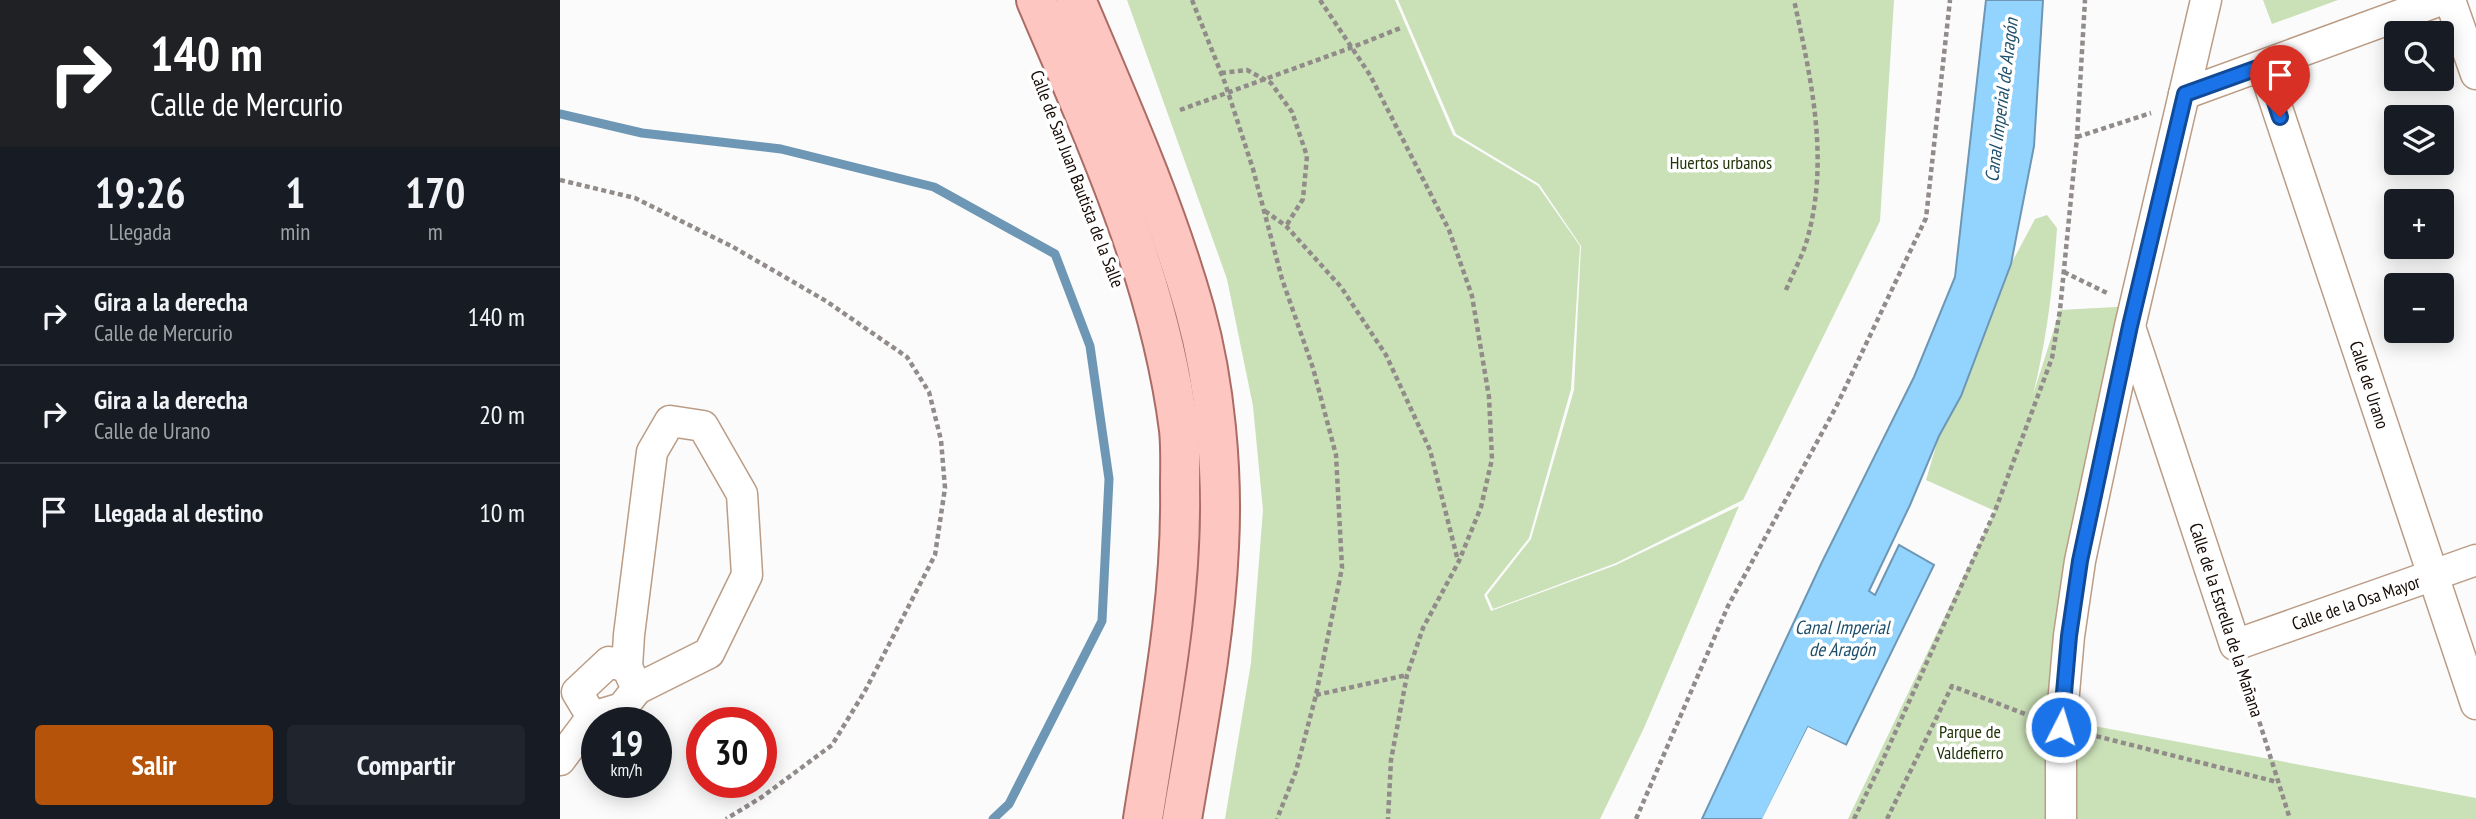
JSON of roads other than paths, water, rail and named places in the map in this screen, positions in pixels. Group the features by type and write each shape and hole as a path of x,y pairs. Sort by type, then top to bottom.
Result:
{"main road":[{"name":"Calle de San Juan Bautista de la Salle","path":"1037,0 1131,235 1158,322 1179,432 1181,544 1169,654 1143,819"},
{"path":"1076,0 1169,231 1195,312 1209,381 1218,467 1219,546 1209,656 1182,819"}],"street":[{"path":"2061,819 2061,727 2069,636 2080,561 2132,316 2206,0"},
{"path":"2182,105 2263,66 2441,0"},
{"path":"2450,0 2476,74"},
{"name":"Calle de Urano","path":"2263,66 2476,704"},
{"name":"Calle de la Estrella de la Mañana","path":"2132,316 2160,422 2235,645"},
{"path":"2116,392 2133,399 2160,422"},
{"path":"576,700 622,708 632,678 630,622 652,452 670,421 703,426 742,494 747,575 709,653 632,678"},
{"name":"Calle de la Osa Mayor","path":"2235,645 2476,560"},
{"path":"560,760 576,700 609,662 632,678"}],"water":[{"name":"Canal Imperial de Aragón","path":"1986,0 2043,0 2034,146 2011,264 1961,396 1939,436 1869,591 1875,595 1899,545 1934,565 1846,745 1808,727 1763,819 1702,819 1822,562 1914,377 1955,277"}],"waterway":[{"path":"560,114 642,133 781,149 934,187 1055,254 1090,346 1109,479 1102,621 1009,804 993,819"}],"park label":[{"name":"Huertos urbanos","path":"1721,163"},
{"name":"Parque de Valdefierro","path":"1970,742"}]}
